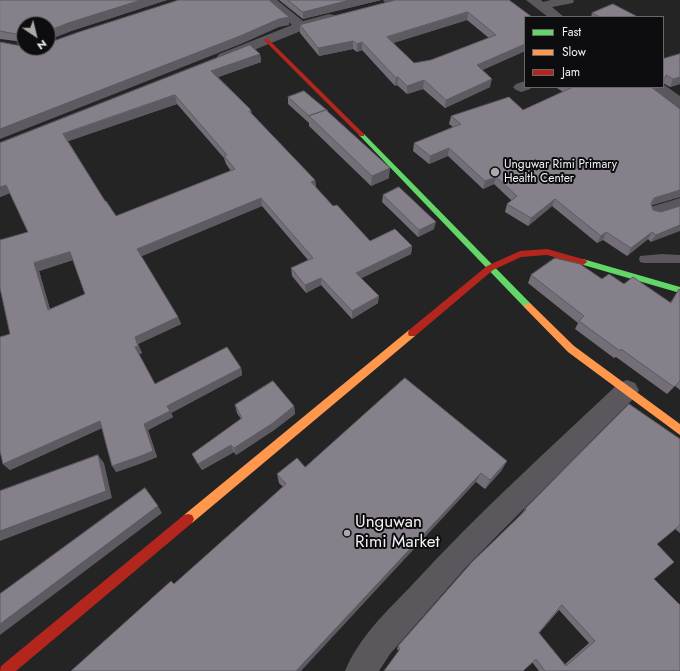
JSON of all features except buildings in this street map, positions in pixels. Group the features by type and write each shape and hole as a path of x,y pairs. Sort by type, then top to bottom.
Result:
{"street":[{"path":"269,0 301,26"},
{"path":"536,3 568,0"},
{"path":"536,3 556,16"},
{"path":"213,62 301,26 342,14"},
{"path":"267,40 415,188 490,268 571,349 680,430"},
{"path":"658,88 680,103"},
{"path":"658,212 680,204"},
{"path":"6,671 490,268 520,254 547,252 680,290"},
{"path":"361,671 379,643 458,555 627,390"}],"lane":[{"path":"644,259 680,259"}],"traffic: fast":[{"path":"362,135 528,306"},
{"path":"583,262 680,290"}],"traffic: slow":[{"path":"528,306 571,349 680,430"},
{"path":"188,519 412,333"}],"traffic: jam":[{"path":"267,40 362,135"},
{"path":"412,333 490,268 520,254 547,252 583,262"},
{"path":"6,671 188,519"}],"place":[{"name":"Unguwar Rimi Primary Health Center","path":"495,172"},
{"name":"Unguwan Rimi Market","path":"347,533"}]}
